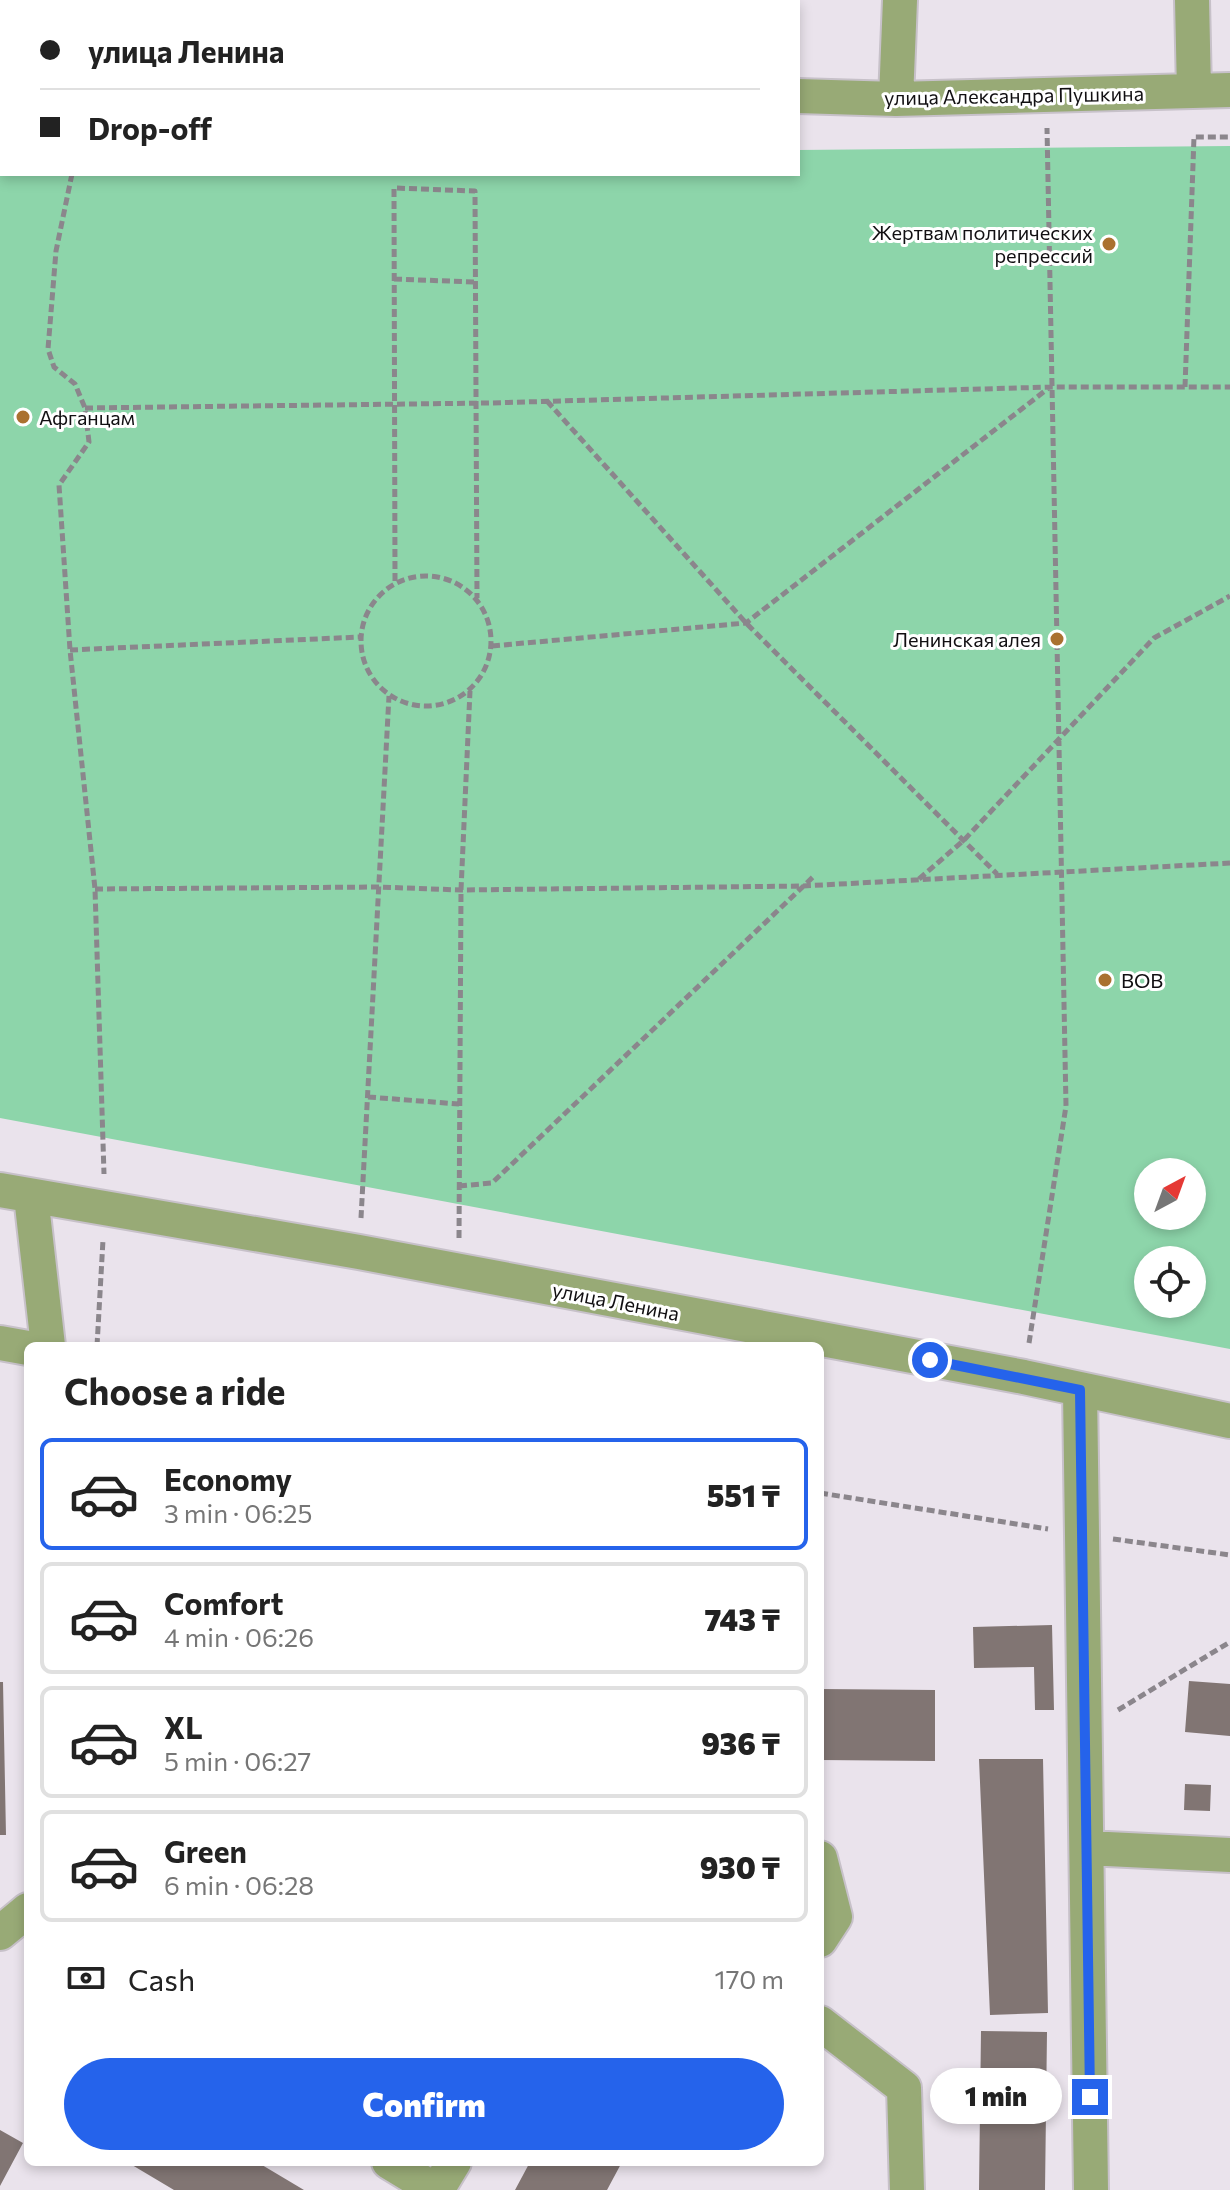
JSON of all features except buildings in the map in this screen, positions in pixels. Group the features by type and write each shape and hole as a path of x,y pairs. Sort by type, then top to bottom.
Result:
{"street":[{"path":"896,99 900,0"},
{"path":"1192,0 1194,91"},
{"name":"улица Александра Пушкина","path":"800,96 896,99 1230,90"},
{"path":"16,1193 47,1342"},
{"name":"улица Ленина","path":"16,1193 359,1252 1024,1377 1230,1421"},
{"path":"0,1343 24,1347"},
{"path":"1080,1390 1091,2190"},
{"path":"1087,1848 1230,1855"},
{"path":"824,1874 835,1917 824,1934"},
{"path":"824,2026 904,2088 907,2190"},
{"path":"396,2166 436,2190 451,2166"}],"path":[{"path":"1024,1377 1066,1106 1047,95"},
{"path":"1185,387 1194,137 1230,137"},
{"path":"72,176 56,251 48,349 54,367 75,384 85,408 89,442 59,485 70,650 95,889 105,1207 97,1342"},
{"path":"395,581 394,188 475,191 477,598"},
{"path":"394,279 475,282"},
{"path":"492,646 746,623 1051,387"},
{"path":"85,408 476,403 1051,387 1230,387"},
{"path":"547,401 746,623 998,875"},
{"path":"424,574 453,580 477,598 489,620 492,646 486,671 470,691 445,705 416,706 389,696 367,670 360,637 370,605 395,581 424,574"},
{"path":"919,879 964,840 1154,638 1230,596"},
{"path":"70,650 360,637"},
{"path":"459,1271 461,890 470,691"},
{"path":"359,1252 389,696"},
{"path":"95,889 379,887 461,890 803,886 1230,863"},
{"path":"459,1186 492,1183 813,877"},
{"path":"368,1097 459,1104"},
{"path":"824,1494 1230,1555"},
{"path":"1085,1730 1230,1642"}],"green space":[{"path":"1230,146 1230,1349 0,1118 0,176 800,176 800,150"}],"place":[{"name":"Жертвам политических репрессий","path":"1109,244"},
{"name":"Афганцам","path":"23,417"},
{"name":"Ленинская алея","path":"1057,639"},
{"name":"ВОВ","path":"1105,980"}],"route":[{"path":"930,1360 1080,1390 1090,2097"}]}
